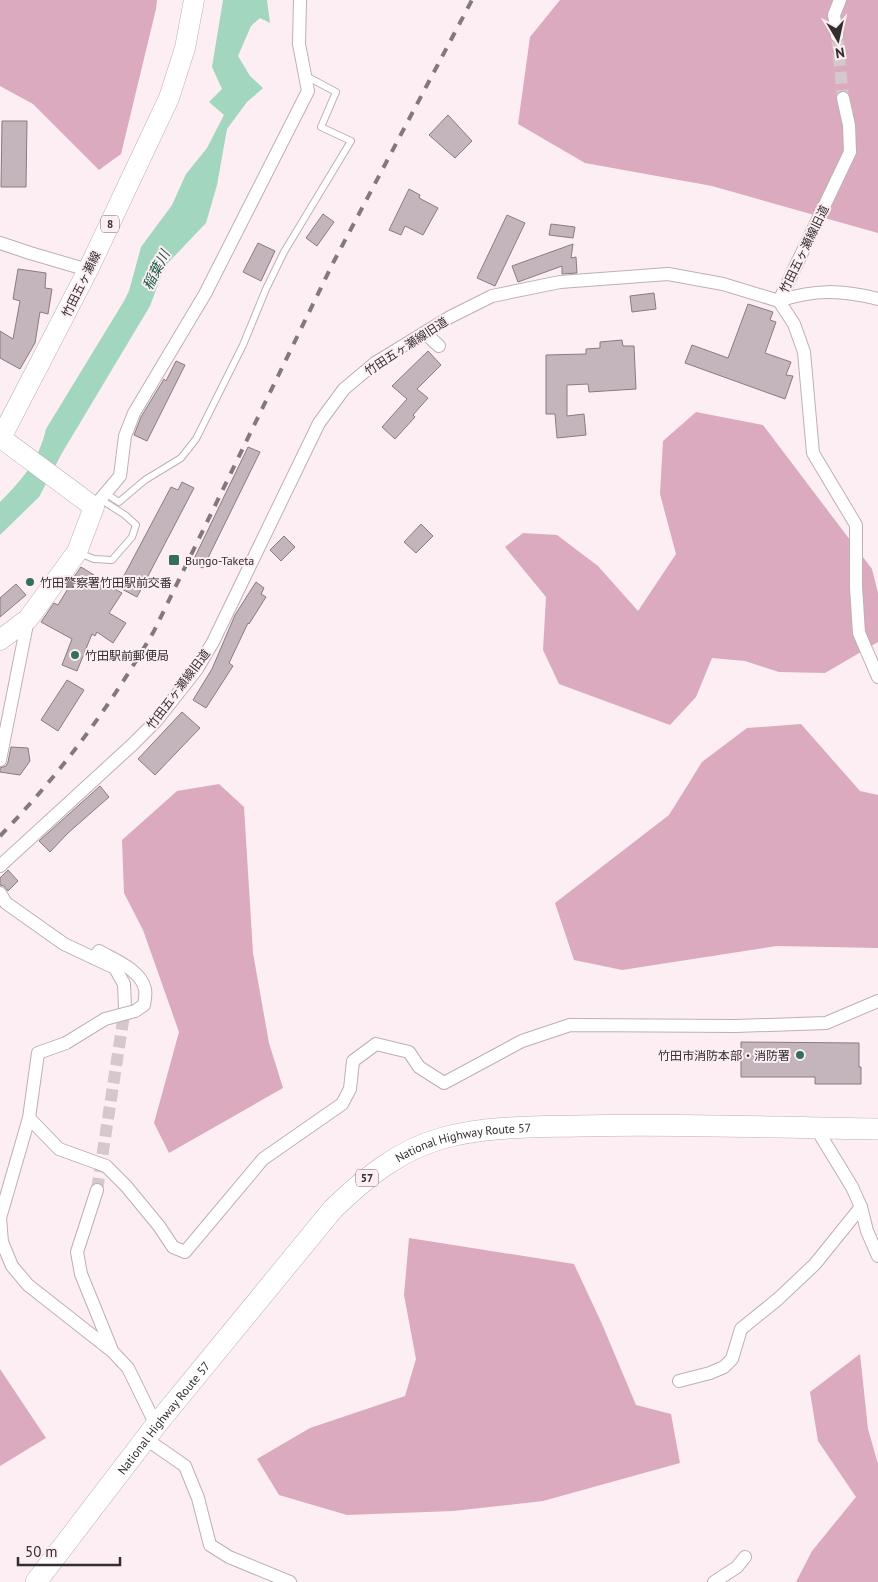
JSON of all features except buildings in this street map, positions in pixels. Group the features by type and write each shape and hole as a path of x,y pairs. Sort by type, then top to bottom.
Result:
{"highway":[{"name":"National Highway Route 57","path":"36,1582 151,1432 333,1209 361,1182 400,1155 442,1138 481,1130 510,1128 696,1125 878,1129"}],"main road":[{"name":"竹田五ヶ瀬線","path":"3,441 88,270 169,98 185,48 194,0"},
{"name":"8","path":"3,441 75,493 100,500"},
{"path":"0,640 28,619 77,552 100,500"}],"street":[{"path":"100,500 120,476 125,436 134,413 205,294 308,91 299,44 300,0"},
{"path":"837,36 834,15 840,0"},
{"name":"竹田五ヶ瀬線旧道","path":"0,866 157,720 196,669 213,642 319,423 344,389 375,363 450,317 492,296 560,282 668,274 722,284 779,301 850,152 850,126 843,98"},
{"path":"0,243 88,270"},
{"path":"878,299 852,292 823,291 794,296 779,301 794,324 804,352 813,453 856,525 856,587 859,634 878,677"},
{"path":"425,333 439,346"},
{"path":"0,760 28,619"},
{"path":"0,893 6,903 64,944 115,968 124,984 130,1009"},
{"path":"94,958 100,951 128,967 140,978 145,988 144,1005 104,1019 66,1043 38,1053 29,1118 1,1210 2,1242 12,1266 28,1285 112,1351 128,1368 151,1432 184,1466 198,1498 210,1545 229,1557 290,1582"},
{"path":"29,1118 59,1149 106,1166 126,1186 173,1247 185,1252 264,1159 342,1104 350,1089 353,1060 376,1044 409,1052 419,1067 444,1083 522,1041 570,1025 736,1026 826,1023 878,1002"},
{"path":"816,1128 852,1187 878,1256"},
{"path":"97,1190 77,1252 81,1274 112,1351"},
{"path":"679,1381 710,1373 724,1366 732,1359 741,1329 778,1299 815,1264 861,1207"},
{"path":"714,1582 737,1567 745,1557"}],"lane":[{"path":"100,500 119,502 145,480 181,458 196,439 243,344 284,252 351,141 321,127 336,92 305,76"},
{"path":"77,552 94,559 112,560 132,538 136,525 126,515 100,500"}],"shaded area":[{"path":"0,0 157,0 121,154 99,170 33,104 0,86"},
{"path":"560,0 878,0 878,233 712,186 585,163 518,124 530,37"},
{"path":"696,412 763,425 872,569 878,593 878,642 825,673 779,672 745,661 712,658 696,697 670,725 559,684 543,650 546,597 505,547 523,533 557,535 598,566 638,611 676,554 660,494 663,441"},
{"path":"801,724 860,791 878,795 878,948 777,946 622,970 574,960 555,903 669,815 702,762 747,728"},
{"path":"219,784 244,807 253,953 269,1043 283,1088 169,1153 154,1123 179,1032 143,930 124,893 122,840 177,791"},
{"path":"409,1238 574,1264 636,1405 671,1414 680,1463 543,1501 453,1511 347,1515 279,1495 257,1459 310,1428 405,1396 416,1359 404,1295"},
{"path":"860,1354 868,1429 878,1464 878,1582 796,1582 812,1551 856,1497 818,1441 810,1392"},
{"path":"0,1369 46,1438 0,1466"}],"water":[{"name":"稲葉川","path":"223,0 267,0 270,23 260,18 251,26 238,56 250,76 263,88 247,102 227,129 217,185 206,223 165,266 150,306 62,453 39,497 0,535 0,502 29,469 39,450 46,429 124,301 129,291 141,247 172,205 186,174 207,148 224,115 209,102 222,89 212,67"}],"tunnel":[{"path":"837,36 843,98"},
{"path":"97,1190 125,1008"}],"railway":[{"path":"0,836 44,788 102,713 154,631 333,263 472,0"}],"place":[{"name":"Bungo-Taketa","path":"174,560"},
{"name":"竹田警察署竹田駅前交番","path":"30,582"},
{"name":"竹田駅前郵便局","path":"75,655"},
{"name":"竹田市消防本部・消防署","path":"800,1055"}]}
